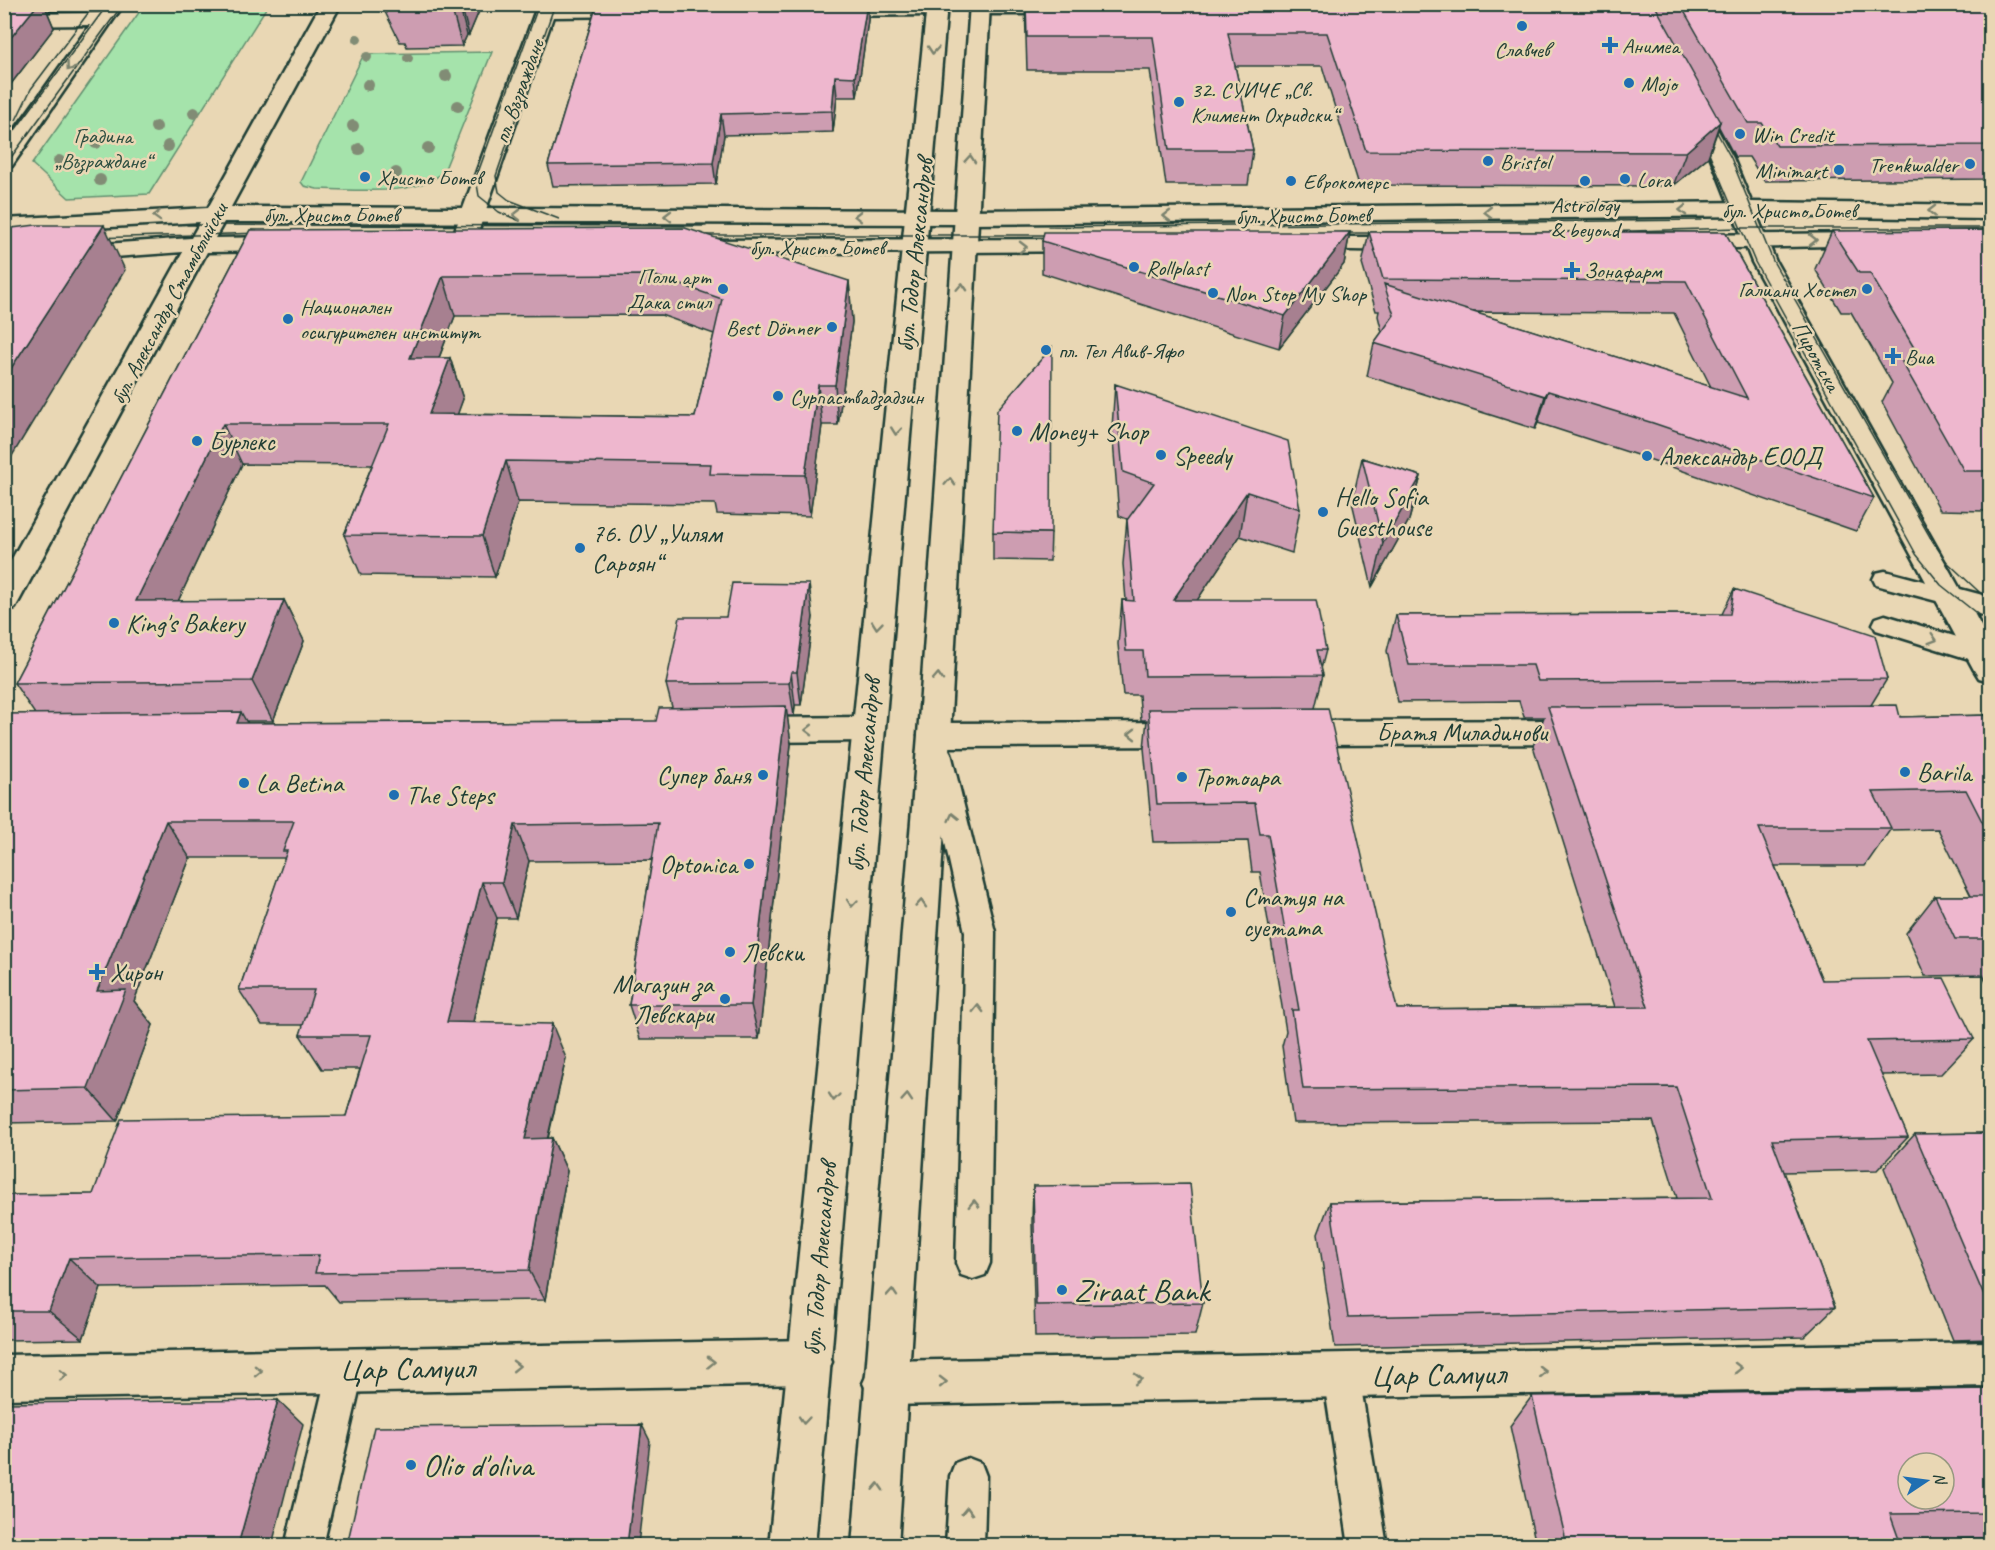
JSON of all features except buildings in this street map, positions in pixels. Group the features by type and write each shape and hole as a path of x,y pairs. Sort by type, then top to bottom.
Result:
{"main road":[{"name":"бул. Александър Стамболийски","path":"4,601 331,4"},
{"path":"980,6 1090,7"},
{"name":"бул. Тодор Александров","path":"875,1545 934,735 980,6"},
{"path":"809,10 833,7 937,7"},
{"name":"бул. Тодор Александров","path":"792,1545 867,729 937,7"},
{"path":"547,8 658,10"},
{"name":"пл. Възраждане","path":"438,244 474,244 472,215 547,8"},
{"path":"4,20 110,12"},
{"path":"4,161 110,12"},
{"name":"Пиротска","path":"1682,85 1722,158 1755,240 1948,596 1988,660"},
{"name":"бул. Христо Ботев","path":"681,246 915,232 966,217 1742,209 1990,212"},
{"name":"бул. Христо Ботев","path":"4,226 215,214 472,215 915,232 964,248 1107,246"},
{"name":"бул. Христо Ботев","path":"1664,242 1894,240"},
{"name":"бул. Христо Ботев","path":"4,258 199,244 308,244"},
{"name":"бул. Христо Ботев","path":"1284,244 1434,244"},
{"path":"1948,596 1990,606"},
{"path":"714,730 867,729"},
{"name":"Братя Миладинови","path":"1258,734 1612,731"},
{"path":"934,735 1223,734"},
{"name":"Цар Самуил","path":"4,1377 810,1362"},
{"name":"Цар Самуил","path":"885,1383 1990,1364"}],"lane":[{"path":"1885,579 1948,596"},
{"path":"1885,624 1988,660"},
{"path":"934,735 980,932 973,1263"},
{"path":"304,1545 346,1369"},
{"path":"1341,1375 1368,1545"},
{"path":"965,1545 968,1476"}],"green space":[{"name":"Градина „Възраждане“","path":"145,4 268,5 149,194 69,198 32,164"},
{"path":"492,52 444,171 433,180 402,189 384,190 317,189 304,186 301,182 364,54"}],"tram line":[{"path":"16,120 31,89 95,4"},
{"path":"4,145 108,4"},
{"path":"4,167 123,4"},
{"path":"520,221 499,212 479,196 476,178 539,4"},
{"path":"555,4 496,176 499,192 509,200 559,219"},
{"path":"1709,118 1731,158 1760,228"},
{"path":"1702,136 1741,228"},
{"path":"1048,227 1702,220"},
{"path":"187,225 706,226"},
{"path":"1595,232 1741,228"},
{"path":"1741,228 1760,228"},
{"path":"1741,228 1755,262 1916,554 1941,585 1990,624"},
{"path":"1760,228 1990,228"},
{"path":"1760,228 1773,261 1930,537 1946,561 1990,602"},
{"path":"92,238 266,233"},
{"path":"1334,233 1385,233"},
{"path":"689,235 1061,235"}],"place":[{"name":"Славчев","path":"1522,26"},
{"name":"Анимеа","path":"1610,45"},
{"name":"Mojo","path":"1629,83"},
{"name":"32. СУИЧЕ „Св. Климент Охридски“","path":"1179,102"},
{"name":"Win Credit","path":"1740,134"},
{"name":"Bristol","path":"1488,161"},
{"name":"Trenkwalder","path":"1970,164"},
{"name":"Minimart","path":"1839,170"},
{"name":"Христо Ботев","path":"365,177"},
{"name":"Lora","path":"1625,179"},
{"name":"Еврокомерс","path":"1291,181"},
{"name":"Astrology & beyond","path":"1585,181"},
{"name":"Rollplast","path":"1134,267"},
{"name":"Зонафарм","path":"1572,270"},
{"name":"Поли арт Дака стил","path":"723,289"},
{"name":"Галиани Хостел","path":"1867,289"},
{"name":"Non Stop My Shop","path":"1213,293"},
{"name":"Национален осигурителен институт","path":"288,319"},
{"name":"Best Dönner","path":"832,327"},
{"name":"пл. Тел Авив-Яфо","path":"1046,350"},
{"name":"Виа","path":"1893,356"},
{"name":"Сурпаствадзадзин","path":"778,396"},
{"name":"Money+ Shop","path":"1017,431"},
{"name":"Бурлекс","path":"197,441"},
{"name":"Speedy","path":"1161,455"},
{"name":"Александър ЕООД","path":"1647,456"},
{"name":"Hello Sofia Guesthouse","path":"1323,512"},
{"name":"76. ОУ „Уилям Сароян“","path":"580,548"},
{"name":"King's Bakery","path":"114,623"},
{"name":"Barila","path":"1905,772"},
{"name":"Супер баня","path":"763,775"},
{"name":"Тротоара","path":"1182,777"},
{"name":"La Betina","path":"244,783"},
{"name":"The Steps","path":"394,795"},
{"name":"Optonica","path":"749,864"},
{"name":"Статуя на суетата","path":"1231,912"},
{"name":"Левски","path":"730,952"},
{"name":"Хирон","path":"97,972"},
{"name":"Магазин за Левскари","path":"725,999"},
{"name":"Ziraat Bank","path":"1062,1290"},
{"name":"Olio d'oliva","path":"411,1465"}]}
